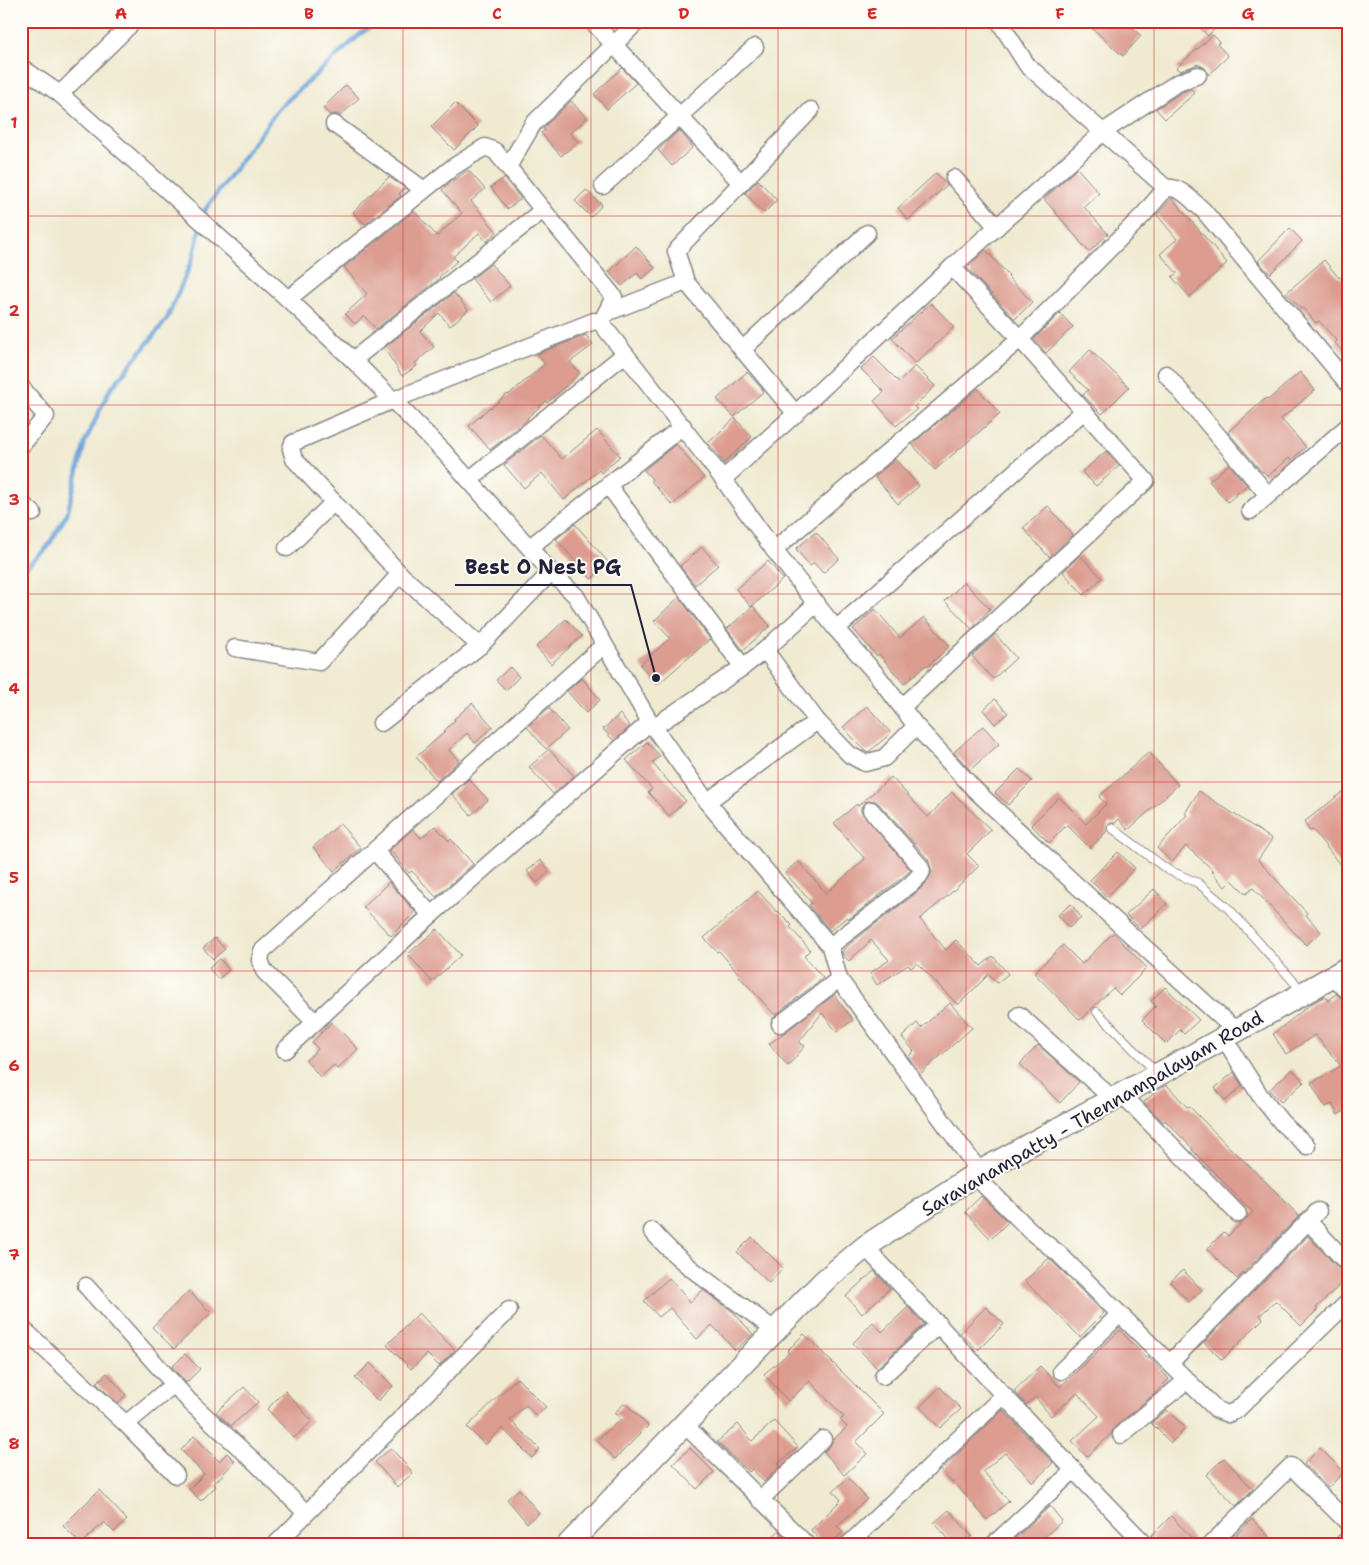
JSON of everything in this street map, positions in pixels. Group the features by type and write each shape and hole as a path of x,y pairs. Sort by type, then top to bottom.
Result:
{"main road":[{"name":"Saravanampatty - Thennampalayam Road","path":"569,1544 753,1352 776,1332 824,1281 865,1247 977,1174 1303,993 1343,979"}],"street":[{"path":"60,94 134,21"},
{"path":"592,21 741,183"},
{"path":"508,167 533,124 638,21"},
{"path":"999,21 1028,66 1166,188"},
{"path":"603,186 755,47"},
{"path":"21,67 60,94 353,360 469,480 551,572 576,596 652,724 707,802 830,946 839,979 977,1174 1035,1235 1058,1254 1217,1410 1228,1414 1237,1410 1348,1302"},
{"path":"723,479 796,414 952,267 1103,132 1177,83 1198,75"},
{"path":"796,414 686,282 676,251 811,110"},
{"path":"334,124 424,190"},
{"path":"288,299 453,167 485,147 495,151 614,297 603,318"},
{"path":"954,178 997,227"},
{"path":"774,550 1020,339 1144,214 1166,188 1178,189 1203,210 1348,384"},
{"path":"353,360 543,210"},
{"path":"742,350 867,233"},
{"path":"902,707 1146,481 1020,339 952,267"},
{"path":"480,646 400,574 294,458 291,449 293,443 393,400 603,318 686,282"},
{"path":"603,318 625,354 683,426 774,550 836,629 877,675 916,726 975,790 1073,882 1230,1035 1261,1097 1282,1123 1306,1146"},
{"path":"469,480 625,354"},
{"path":"1166,374 1268,495"},
{"path":"21,387 46,416 21,446"},
{"path":"836,629 1084,411"},
{"path":"530,547 683,426"},
{"path":"1250,511 1348,426"},
{"path":"608,485 743,667"},
{"path":"287,548 334,502"},
{"path":"381,723 480,646 551,572"},
{"path":"235,648 319,662 400,574"},
{"path":"285,1050 431,915 652,724 743,667 765,650 816,603"},
{"path":"315,1022 264,971 260,960 262,951 604,645"},
{"path":"765,650 817,721 850,755 865,763 884,758 916,726"},
{"path":"707,802 817,721"},
{"path":"830,946 910,886 922,871 920,866 871,810"},
{"path":"375,851 431,915"},
{"path":"780,1024 839,979"},
{"path":"1019,1016 1118,1097 1238,1214"},
{"path":"1170,1363 1313,1216 1348,1264"},
{"path":"652,1231 686,1265 776,1332"},
{"path":"865,1247 939,1324 1003,1396 1145,1544"},
{"path":"86,1286 190,1402 254,1461 306,1513"},
{"path":"276,1544 509,1310"},
{"path":"1061,1372 1120,1314"},
{"path":"883,1376 939,1324"},
{"path":"21,1327 126,1424 176,1475"},
{"path":"1121,1435 1188,1380"},
{"path":"126,1424 174,1384"},
{"path":"849,1544 1003,1396"},
{"path":"685,1425 806,1544"},
{"path":"760,1500 822,1439"},
{"path":"1211,1544 1290,1466 1348,1523"},
{"path":"994,1544 1074,1470"},
{"path":"1343,1544 1348,1539"}],"lane":[{"path":"1112,828 1168,870 1198,883 1229,909 1303,993"},
{"path":"1096,1012 1158,1075"}],"building":[{"path":"1084,21 1125,21 1141,36 1123,56"},
{"path":"1193,21 1222,21 1208,36"},
{"path":"1213,35 1220,42 1217,44 1228,56 1209,75 1205,68 1198,64 1180,71 1176,68"},
{"path":"622,68 636,83 607,109 594,94"},
{"path":"346,85 359,98 340,116 336,114 330,115 323,108"},
{"path":"1191,89 1195,93 1165,119 1156,109 1182,92"},
{"path":"571,101 587,118 570,133 578,142 561,156 541,133 545,130 543,128"},
{"path":"455,103 478,126 454,150 431,127"},
{"path":"679,130 693,147 672,166 658,150"},
{"path":"1077,168 1099,193 1084,207 1108,234 1089,252 1044,199"},
{"path":"468,170 485,189 471,201 497,232 486,242 479,233 453,257 457,261 440,278 376,329 364,316 355,324 345,314 367,294 344,267 414,211 437,236 462,213 442,190"},
{"path":"936,173 947,185 908,220 898,208"},
{"path":"389,177 405,188 399,194 401,196 365,224 353,212"},
{"path":"504,178 521,199 507,209 491,187"},
{"path":"758,180 777,200 764,213 745,193"},
{"path":"586,190 602,205 591,217 575,201"},
{"path":"1172,198 1227,263 1190,297 1172,277 1177,273 1160,254 1177,239 1157,215"},
{"path":"1290,228 1302,241 1270,274 1258,261"},
{"path":"636,246 655,268 642,279 637,273 622,286 609,272"},
{"path":"986,250 1032,302 1015,319 967,268"},
{"path":"1324,260 1339,278 1341,277 1348,285 1348,358 1335,343 1337,341 1319,321 1316,323 1286,293"},
{"path":"491,264 510,286 491,302 472,279"},
{"path":"454,293 468,310 450,326 439,313 420,331 434,347 415,363 417,366 402,376 384,348"},
{"path":"931,303 954,327 915,364 892,338"},
{"path":"1060,313 1073,327 1046,353 1034,339"},
{"path":"586,335 593,345 570,362 580,373 491,449 488,447 469,426 545,364 537,354"},
{"path":"1090,350 1129,387 1102,414 1083,395 1088,390 1069,372"},
{"path":"874,357 899,382 915,366 935,386 914,407 917,409 896,426 874,401 884,392 861,369"},
{"path":"747,372 764,391 734,417 717,399"},
{"path":"1300,372 1315,390 1281,419 1306,447 1291,460 1289,458 1268,476 1262,472 1228,432 1266,398 1268,400"},
{"path":"978,389 1000,414 935,470 912,444"},
{"path":"735,418 752,437 724,463 708,443"},
{"path":"597,430 620,456 601,473 599,470 564,500 542,473 524,488 504,465 541,435 562,459"},
{"path":"676,444 704,478 672,505 644,470"},
{"path":"1106,451 1119,466 1096,486 1082,472"},
{"path":"895,459 919,486 898,504 875,477"},
{"path":"1229,464 1247,485 1228,502 1209,481"},
{"path":"1048,506 1073,535 1049,557 1023,528"},
{"path":"575,524 609,563 591,579 556,539"},
{"path":"816,532 839,559 823,573 814,563 810,566 796,549"},
{"path":"702,547 718,565 695,585 680,566"},
{"path":"1080,555 1102,578 1084,595 1063,572"},
{"path":"768,561 783,579 751,607 736,589"},
{"path":"964,582 990,609 972,629 945,601"},
{"path":"679,597 710,639 657,685 640,665 670,638 654,621"},
{"path":"753,606 770,626 743,650 727,629"},
{"path":"875,609 900,638 924,617 950,646 904,684 879,654 877,656 853,629"},
{"path":"566,619 582,636 551,664 536,647"},
{"path":"995,634 1016,658 993,679 972,656"},
{"path":"510,667 519,677 506,690 496,680"},
{"path":"582,678 600,700 586,713 567,691"},
{"path":"995,699 1008,713 995,724 983,710"},
{"path":"472,703 493,727 475,743 467,733 449,750 459,761 437,781 416,757 445,732 454,719"},
{"path":"867,706 891,733 870,751 866,752 843,727"},
{"path":"549,708 568,730 546,749 527,727"},
{"path":"620,714 630,726 614,741 603,729"},
{"path":"983,726 999,744 970,770 954,752"},
{"path":"647,742 660,756 652,763 686,801 669,816 648,792 652,789 626,760"},
{"path":"549,749 574,776 553,794 529,767"},
{"path":"1149,752 1178,785 1128,830 1119,819 1115,823 1109,823 1107,831 1090,848 1067,825 1049,843 1031,825 1059,797 1086,824 1106,804 1099,797"},
{"path":"1019,769 1032,781 1008,805 995,793"},
{"path":"891,777 928,817 952,792 991,830 967,854 979,866 920,919 946,950 956,940 981,966 993,956 1008,974 997,983 989,974 958,1005 917,963 911,968 908,965 877,985 870,973 889,960 871,940 849,961 843,955 842,951 851,943 917,892 927,882 932,872 928,859 878,803 874,800 865,802 861,807 861,812 911,870 849,919 847,917 830,931 809,905 812,903 785,873 798,861 826,893 865,859 834,823 857,804 858,806"},
{"path":"469,779 488,800 471,815 452,794"},
{"path":"1348,788 1348,861 1341,866 1313,830 1310,831 1304,822"},
{"path":"1199,791 1272,839 1258,860 1307,913 1306,915 1321,932 1306,945 1253,888 1246,894 1232,880 1225,887 1212,872 1214,871 1186,846 1172,862 1157,848 1187,815 1185,813"},
{"path":"340,824 361,848 334,871 313,847"},
{"path":"435,826 449,841 451,839 473,864 436,897 412,871 409,873 390,850 413,829 421,838"},
{"path":"1118,852 1135,868 1107,897 1090,880"},
{"path":"540,860 550,871 537,883 527,871"},
{"path":"389,882 415,912 391,936 363,907"},
{"path":"1154,889 1167,904 1140,929 1126,915"},
{"path":"758,891 792,925 790,927 810,950 804,956 823,978 775,1015 738,975 719,951 717,952 704,938"},
{"path":"1071,904 1081,917 1069,928 1058,915"},
{"path":"437,929 461,955 432,982 408,954"},
{"path":"1113,933 1147,968 1120,995 1113,988 1080,1020 1034,973 1063,945 1082,964"},
{"path":"215,938 225,949 213,959 203,948"},
{"path":"220,959 229,970 218,979 209,968"},
{"path":"1165,987 1199,1020 1184,1034 1180,1030 1166,1044 1142,1020 1156,1006 1151,1001"},
{"path":"1336,994 1348,1002 1348,1109 1338,1115 1332,1104 1325,1107 1311,1083 1341,1066 1315,1035 1286,1054 1273,1034 1311,1004 1325,996 1328,1001"},
{"path":"834,995 853,1020 837,1032 822,1013 799,1042 805,1046 788,1066 769,1044"},
{"path":"950,1003 972,1028 920,1074 908,1057 914,1051 902,1037 917,1023 921,1028"},
{"path":"332,1022 358,1049 337,1069 334,1065 320,1077 306,1060 318,1049 312,1042"},
{"path":"1038,1045 1079,1082 1060,1103 1020,1064"},
{"path":"1292,1069 1304,1082 1281,1102 1269,1090"},
{"path":"1234,1072 1242,1086 1225,1101 1215,1088"},
{"path":"1167,1085 1187,1107 1189,1106 1299,1216 1237,1279 1207,1249 1224,1232 1228,1236 1253,1212 1165,1120 1163,1122 1144,1102 1159,1089"},
{"path":"981,1196 1008,1222 991,1239 965,1212"},
{"path":"1308,1236 1341,1271 1348,1274 1348,1277 1316,1308 1318,1309 1301,1326 1276,1301 1260,1315 1263,1319 1222,1360 1204,1342"},
{"path":"752,1237 783,1268 769,1283 737,1252"},
{"path":"1049,1258 1104,1313 1080,1337 1025,1281"},
{"path":"1183,1270 1202,1290 1189,1302 1170,1282"},
{"path":"874,1271 890,1288 862,1314 846,1296"},
{"path":"669,1278 690,1302 703,1290 732,1311 753,1334 735,1350 712,1325 697,1339 670,1308 659,1317 644,1301"},
{"path":"189,1291 211,1313 174,1349 152,1327"},
{"path":"908,1307 924,1324 877,1368 853,1343 873,1322 882,1332"},
{"path":"986,1307 1004,1324 978,1350 960,1333"},
{"path":"419,1313 455,1350 439,1366 427,1354 411,1369 387,1345"},
{"path":"1120,1330 1169,1379 1115,1427 1111,1434 1087,1457 1072,1441 1099,1416 1077,1393 1051,1416 1035,1397 1026,1405 1014,1391 1040,1366 1060,1387"},
{"path":"804,1334 884,1414 856,1442 867,1454 844,1475 824,1452 833,1440 847,1427 840,1420 844,1417 810,1381 788,1401 764,1374 789,1353 787,1351"},
{"path":"185,1354 200,1369 186,1383 172,1367"},
{"path":"370,1363 393,1386 378,1401 355,1378"},
{"path":"107,1373 126,1395 118,1403 96,1383"},
{"path":"517,1378 546,1407 536,1416 526,1405 510,1420 540,1449 532,1458 502,1428 485,1445 467,1427"},
{"path":"244,1387 258,1402 231,1426 216,1412"},
{"path":"940,1387 961,1409 940,1428 920,1407"},
{"path":"285,1391 312,1421 294,1438 267,1409"},
{"path":"625,1403 648,1426 615,1459 597,1440 621,1419 614,1413"},
{"path":"1003,1410 1053,1463 1033,1482 1005,1453 983,1471 1009,1501 987,1520 941,1470"},
{"path":"1167,1410 1186,1428 1171,1443 1151,1423"},
{"path":"774,1421 798,1447 778,1464 780,1466 764,1482 752,1469 749,1472 717,1442 738,1424 752,1441"},
{"path":"194,1436 219,1461 227,1453 235,1461 214,1484 216,1486 201,1501 189,1489 204,1474 181,1450"},
{"path":"391,1448 413,1473 397,1487 375,1462"},
{"path":"690,1448 714,1472 697,1489 673,1464"},
{"path":"1320,1448 1344,1472 1328,1488 1304,1464"},
{"path":"1224,1458 1253,1489 1236,1506 1206,1475"},
{"path":"848,1478 867,1499 837,1526 843,1532 831,1544 824,1544 811,1530 841,1500 833,1491"},
{"path":"519,1489 539,1513 527,1523 507,1499"},
{"path":"99,1490 127,1520 114,1532 104,1522 81,1544 63,1526"},
{"path":"1050,1506 1062,1521 1037,1544 1009,1544"},
{"path":"949,1510 972,1536 963,1544 953,1544 934,1523"},
{"path":"1171,1516 1198,1544 1155,1544 1151,1536"},
{"path":"1252,1519 1276,1544 1227,1544"},
{"path":"779,1531 791,1544 764,1544"}],"waterway":[{"path":"203,217 205,210 279,108 364,31 381,21"},
{"path":"21,572 47,548 67,514 85,442 109,391 167,319 193,258 201,225"}],"place":[{"name":"Best O Nest PG","path":"656,678"}]}
